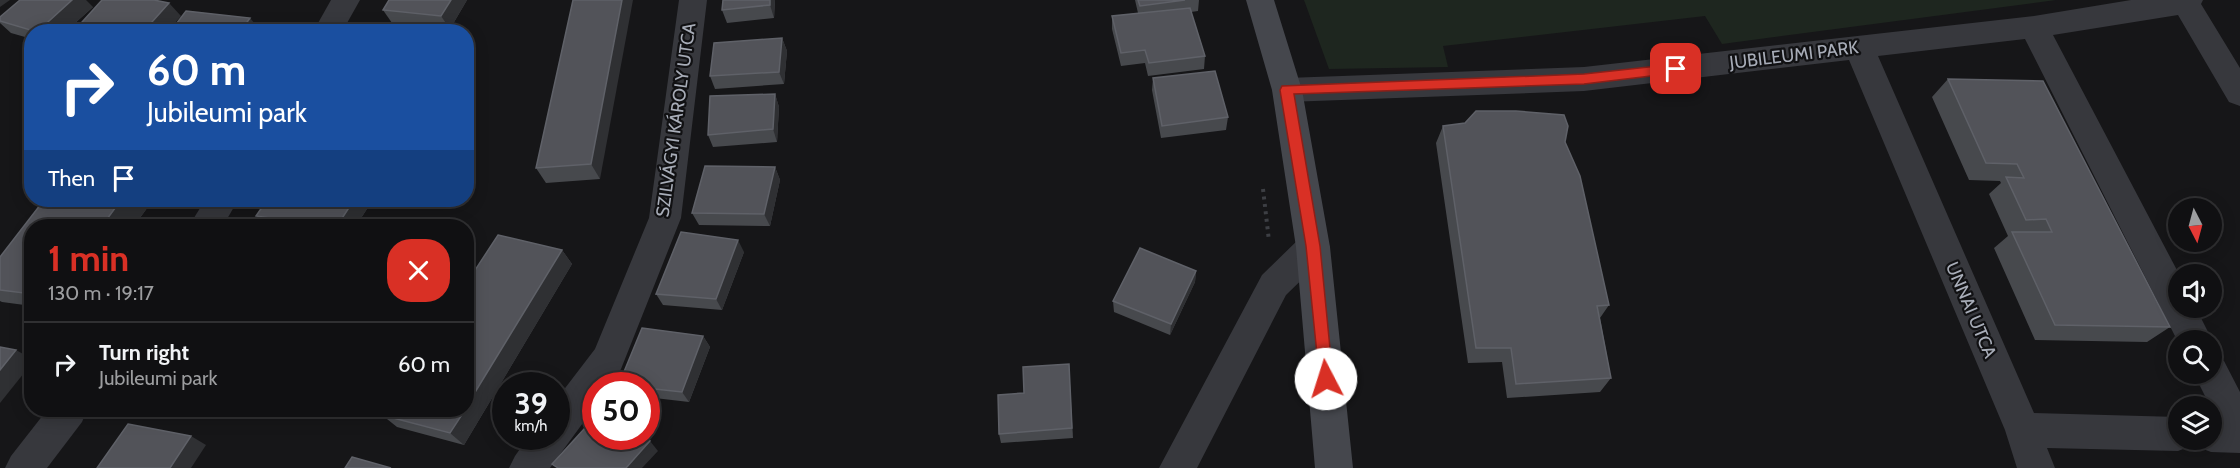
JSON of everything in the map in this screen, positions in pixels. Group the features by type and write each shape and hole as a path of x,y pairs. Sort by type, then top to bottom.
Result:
{"main road":[{"path":"1260,0 1287,90 1313,246 1334,468"}],"street":[{"name":"SZILVÁGYI KÁROLY UTCA","path":"570,411 609,358 665,218 693,0"},
{"path":"329,24 336,2"},
{"name":"JUBILEUMI PARK","path":"1287,90 1584,79 2034,27 2187,2"},
{"path":"2187,2 2240,94"},
{"path":"2034,27 2168,288"},
{"name":"UNNAI UTCA","path":"1859,47 2023,430 2036,468"},
{"path":"1178,468 1274,285 1313,246"},
{"path":"2217,384 2240,428"},
{"path":"24,468 64,417"},
{"path":"2023,430 2168,434"},
{"path":"2222,435 2240,436"},
{"path":"528,468 541,450"}],"path":[{"path":"1263,181 1274,285"}],"shaded area":[{"path":"1304,0 2056,0 1722,44 1705,16 1443,46 1448,67 1329,69"}],"building":[{"path":"20,0 72,0 46,24 24,24 24,28 0,21 0,17"},
{"path":"102,0 154,0 169,3 150,24 80,24"},
{"path":"389,0 451,0 441,16 383,10"},
{"path":"573,0 622,0 591,164 536,168"},
{"path":"723,0 770,0 770,5 722,10"},
{"path":"1138,0 1185,0 1140,6"},
{"path":"1190,8 1205,56 1149,63 1145,50 1121,53 1112,16"},
{"path":"186,11 250,18 246,24 176,24"},
{"path":"782,38 779,72 710,76 714,43"},
{"path":"1215,71 1228,117 1162,126 1153,78"},
{"path":"1948,79 2043,81 2170,327 2055,325 2012,232 2052,232 2046,219 2026,220 2006,177 2024,178 2017,164 1986,163"},
{"path":"775,94 773,129 708,135 710,96"},
{"path":"1476,111 1516,111 1564,115 1568,126 1565,142 1580,176 1609,305 1597,306 1611,378 1516,384 1511,348 1476,348 1443,126 1465,123"},
{"path":"705,166 775,167 764,214 692,213"},
{"path":"39,207 116,207 107,219 29,219"},
{"path":"262,207 349,207 342,219 277,219 256,216"},
{"path":"24,226 24,293 0,290 0,257"},
{"path":"681,232 738,240 716,299 656,294"},
{"path":"498,235 562,250 474,394 474,272"},
{"path":"1140,248 1196,271 1171,324 1113,301"},
{"path":"642,328 703,336 682,392 660,390 660,372 624,372"},
{"path":"0,347 16,350 0,370"},
{"path":"1069,364 1072,428 999,434 998,395 1024,393 1023,367"},
{"path":"390,417 460,417 450,433"},
{"path":"128,424 191,436 170,468 97,468"},
{"path":"582,431 582,450 642,450 626,468 558,468 552,464 565,450 570,450 570,444"},
{"path":"352,457 391,468 345,468"}],"route":[{"path":"1326,379 1313,246 1287,90 1584,79 1676,69"}]}
